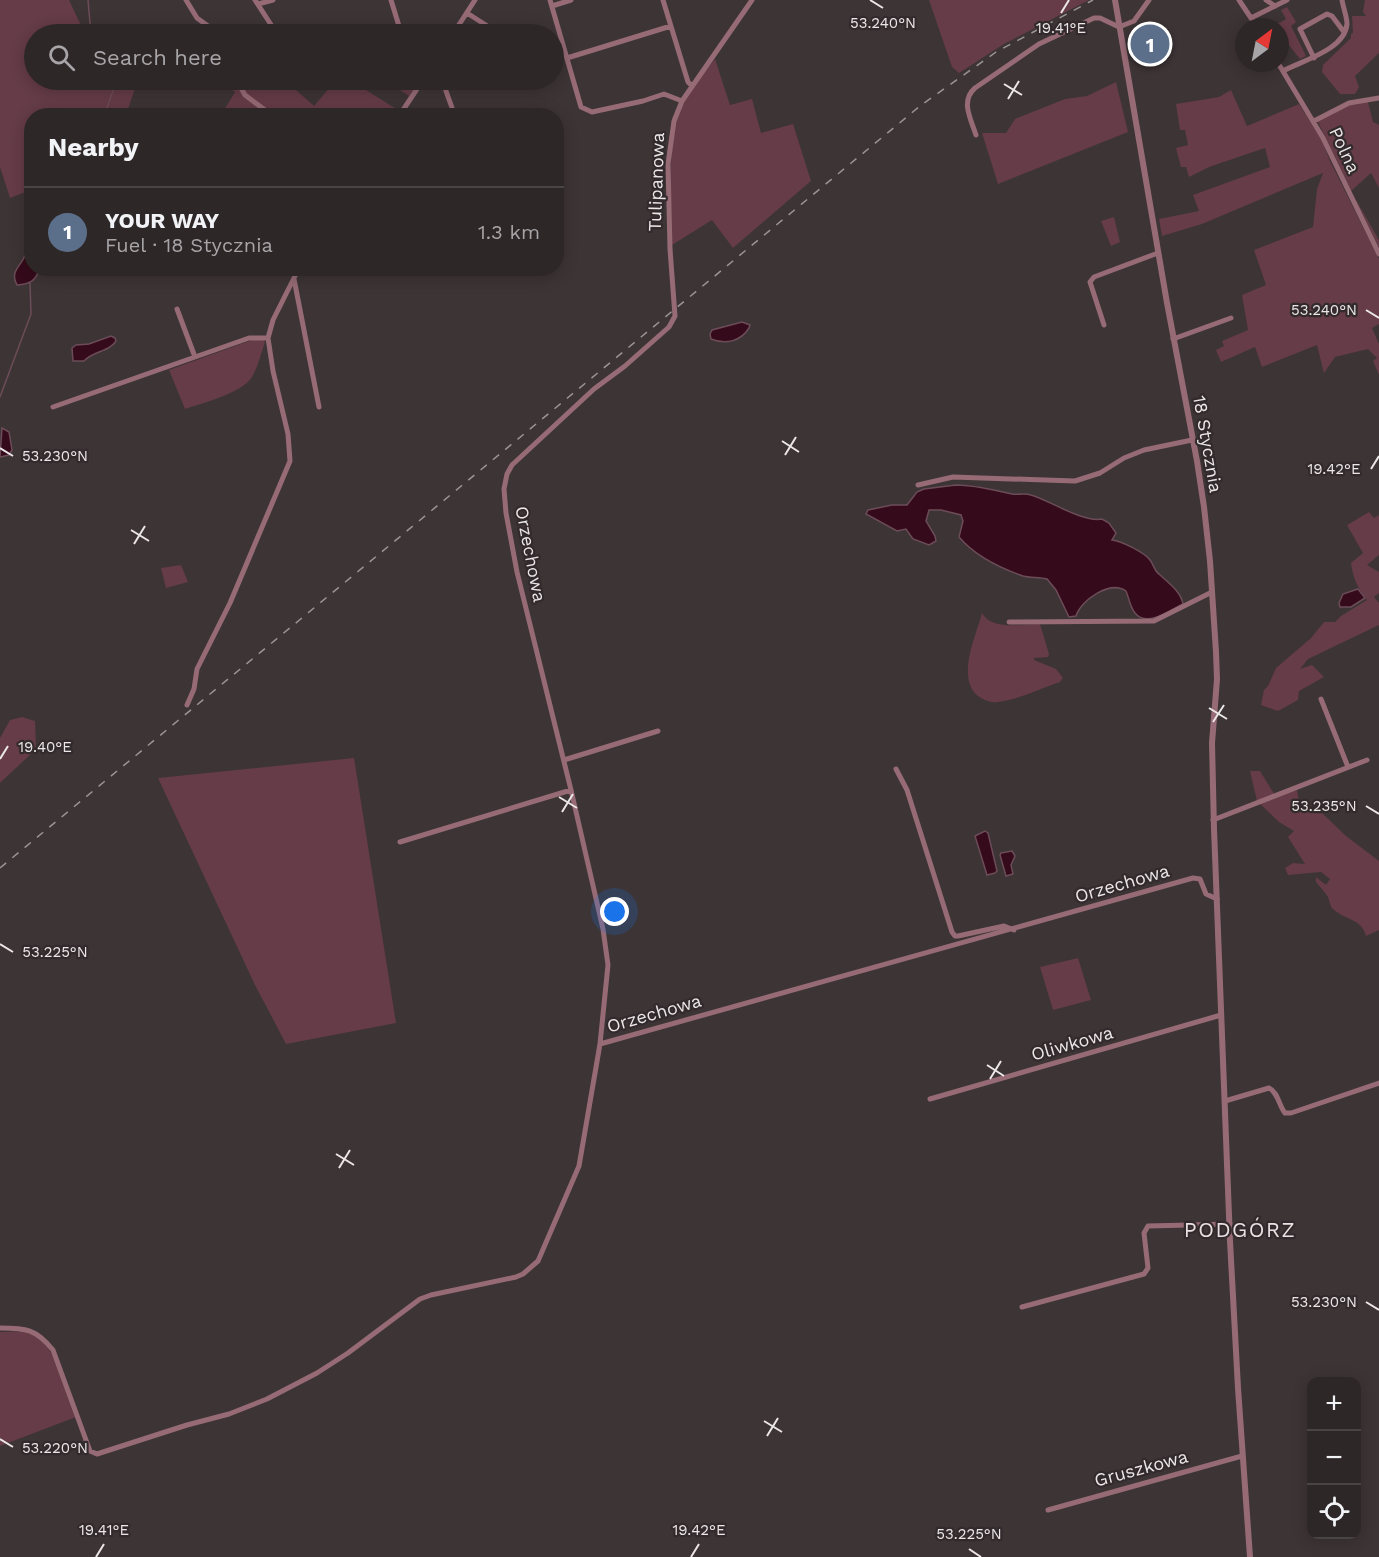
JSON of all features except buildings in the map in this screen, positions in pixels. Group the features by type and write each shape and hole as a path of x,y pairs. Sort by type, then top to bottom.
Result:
{"street":[{"path":"186,0 197,18 205,24"},
{"path":"271,24 257,2 273,0"},
{"path":"392,0 398,24"},
{"path":"460,24 475,0"},
{"path":"557,24 551,3 571,0"},
{"path":"663,0 688,82 692,86"},
{"name":"Tulipanowa","path":"504,489 507,474 512,465 594,389 625,366 669,327 675,316 670,249 669,164 674,121 681,101 752,0"},
{"name":"18 Stycznia","path":"1114,0 1204,507 1212,592 1216,670 1212,743 1221,1015 1242,1456 1250,1557"},
{"path":"976,135 966,103 969,93 975,88 1039,44 1094,18 1100,18 1119,27 1134,21 1149,0"},
{"path":"1239,0 1251,18 1287,0"},
{"path":"1266,0 1275,6"},
{"path":"1289,68 1324,53 1344,32 1347,24 1342,0"},
{"path":"467,13 484,24"},
{"path":"1314,58 1300,28 1327,14 1332,16 1344,32"},
{"path":"1339,26 1346,18"},
{"path":"567,58 671,26"},
{"path":"564,48 581,107 592,112 664,94 681,101"},
{"name":"Polna","path":"1284,72 1314,121 1379,254"},
{"path":"242,90 245,95 262,108"},
{"path":"404,108 416,90"},
{"path":"446,90 452,108"},
{"path":"1314,121 1349,103 1379,98"},
{"path":"1104,325 1090,282 1094,277 1158,253"},
{"path":"187,705 194,689 197,669 230,603 290,461 288,434 273,371 268,338 273,320 293,278"},
{"path":"293,278 319,407"},
{"path":"177,309 195,357"},
{"path":"1173,339 1231,318"},
{"path":"53,407 249,338 268,338"},
{"path":"918,485 953,477 1075,481 1100,473 1124,458 1144,450 1192,440"},
{"name":"Orzechowa","path":"504,489 517,572 603,929 608,966 600,1044 983,935 1014,930 1193,878 1200,879 1206,894 1217,899"},
{"path":"1009,622 1154,621 1212,592"},
{"path":"1321,699 1348,767"},
{"path":"564,760 658,731"},
{"path":"1214,820 1367,760"},
{"path":"896,770 907,790 952,932 955,936 1004,926 1009,926 1014,930"},
{"path":"400,842 571,790"},
{"name":"Oliwkowa","path":"930,1099 1221,1015"},
{"path":"0,1328 31,1330 42,1337 53,1350 90,1451 97,1454 229,1414 267,1398 341,1358 420,1299 431,1294 509,1279 531,1268 544,1249 579,1166 600,1044"},
{"path":"1225,1101 1269,1088 1275,1093 1281,1109 1285,1113 1291,1113 1379,1083"},
{"path":"1022,1307 1144,1274 1148,1268 1144,1233 1148,1226 1230,1224"},
{"name":"Gruszkowa","path":"1048,1510 1242,1456"}],"shaded area":[{"path":"0,0 69,0 80,24 24,24 24,90 135,90 128,108 24,108 24,193 10,198 0,167"},
{"path":"929,0 1089,0 1004,44 959,73 952,67"},
{"path":"1365,0 1379,0 1379,53 1355,76 1359,87 1355,94 1340,94 1322,72 1323,65 1351,38 1352,16 1366,16 1363,12"},
{"path":"1287,7 1296,22 1291,26 1306,56 1300,59 1289,45 1289,18 1285,18 1281,10"},
{"path":"715,59 730,105 752,99 761,133 793,124 811,181 733,248 712,220 672,245 671,170 674,131 684,99"},
{"path":"1116,82 1128,132 998,184 982,133 1006,133 1015,119 1065,99 1087,96"},
{"path":"232,90 296,90 314,106 328,90 366,90 395,108 225,108 235,92"},
{"path":"400,90 413,90 409,96"},
{"path":"1231,90 1247,126 1299,104 1322,140 1330,161 1379,259 1379,324 1372,328 1379,344 1379,375 1373,361 1377,358 1368,349 1335,357 1324,373 1317,345 1262,367 1255,347 1221,362 1216,350 1224,346 1222,341 1248,330 1242,295 1266,285 1254,250 1313,227 1317,189 1323,173 1202,224 1162,236 1159,219 1199,211 1193,195 1270,167 1265,148 1209,167 1189,177 1186,167 1181,167 1176,148 1188,145 1185,130 1180,130 1176,104 1219,97"},
{"path":"1368,102 1373,122 1379,125 1379,188 1371,173 1351,191 1317,120 1350,104"},
{"path":"1354,195 1379,240 1379,248"},
{"path":"1114,217 1120,242 1111,246 1101,221"},
{"path":"24,258 24,276 36,276 26,284 17,285 15,272"},
{"path":"742,322 750,325 746,332 737,339 722,342 711,339 712,330"},
{"path":"111,336 116,341 113,345 84,361 73,361 72,348 76,345 89,344"},
{"path":"262,339 265,342 258,364 247,383 222,397 185,409 169,370 252,340"},
{"path":"2,428 9,432 12,450 9,455 0,457"},
{"path":"956,485 1012,494 1029,494 1085,518 1102,519 1109,523 1116,533 1112,540 1132,547 1147,557 1156,572 1177,592 1183,604 1159,616 1146,619 1135,613 1126,591 1112,588 1097,593 1084,604 1076,616 1069,617 1056,590 1047,579 1023,576 1006,569 988,561 965,544 959,537 963,521 961,515 941,510 929,510 926,521 936,541 929,545 913,539 906,529 897,531 866,514 868,510 892,505 907,505 917,492 924,489"},
{"path":"1369,512 1374,518 1379,515 1379,555 1367,565 1379,572 1379,593 1374,597 1379,603 1379,625 1308,659 1300,669 1312,665 1324,677 1299,691 1298,700 1278,711 1261,705 1264,690 1276,668 1311,638 1324,622 1335,622 1367,600 1356,583 1351,563 1363,553 1347,525"},
{"path":"181,565 188,582 166,588 161,568"},
{"path":"1358,589 1365,598 1351,607 1340,607 1339,603 1343,594"},
{"path":"982,613 987,619 1000,624 1040,624 1049,654 1048,657 1034,658 1034,660 1056,669 1063,678 1060,682 1006,701 987,701 973,691 969,681 969,658"},
{"path":"22,717 35,721 36,747 0,783 0,738 10,720"},
{"path":"354,758 396,1023 286,1044 255,985 158,778"},
{"path":"1250,771 1260,771 1276,797 1297,790 1299,801 1322,813 1346,836 1379,861 1379,930 1366,936 1361,926 1333,909 1328,897 1316,882 1316,877 1326,885 1330,879 1321,872 1288,875 1285,868 1293,863 1305,864 1288,837 1294,831 1279,822 1257,801"},
{"path":"985,831 988,833 997,871 987,875 975,836"},
{"path":"1012,851 1015,856 1011,865 1013,874 1006,876 1000,855"},
{"path":"1078,958 1091,1000 1053,1010 1040,967"},
{"path":"0,1332 25,1332 41,1340 54,1359 76,1417 0,1446"}],"waterway":[{"path":"88,0 90,24"},
{"path":"107,108 113,90"},
{"path":"0,397 31,314 30,283"}],"railway":[{"path":"0,868 920,106 996,52 1093,0"}],"place":[{"name":"YOUR WAY","path":"1150,44"}],"district":[{"name":"PODGÓRZ","path":"1240,1229"}]}
